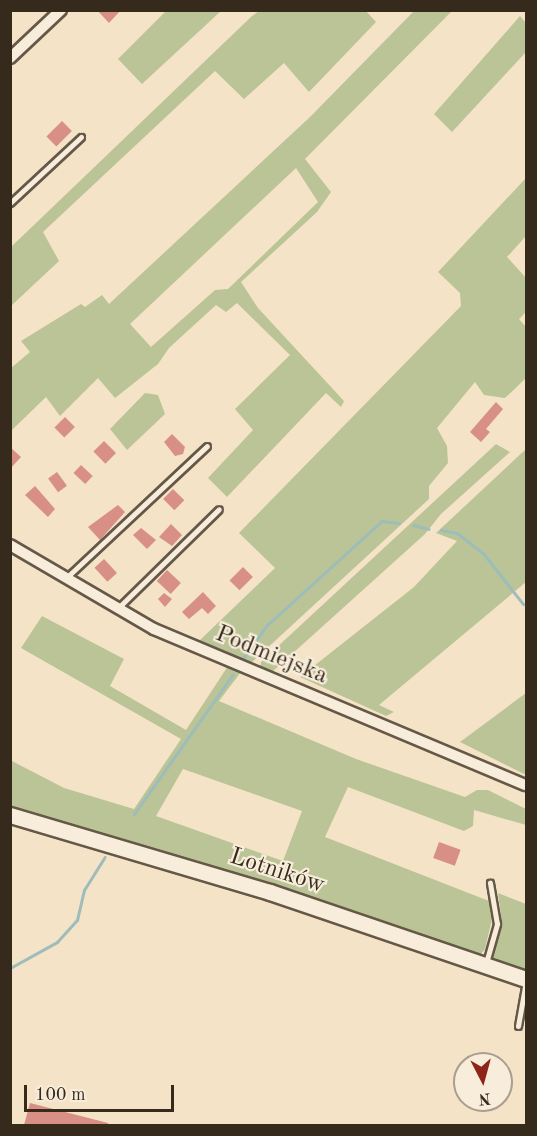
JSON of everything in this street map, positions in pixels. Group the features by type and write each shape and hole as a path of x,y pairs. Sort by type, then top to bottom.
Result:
{"street":[{"path":"10,58 61,10"},
{"name":"Podmiejska","path":"10,545 118,608 199,650 526,785"},
{"name":"Lotników","path":"10,815 270,892 526,980"}],"lane":[{"path":"10,203 81,137"},
{"path":"65,578 207,446"},
{"path":"118,608 219,508"},
{"path":"485,965 497,924 490,883"},
{"path":"518,1026 526,980"}],"green space":[{"path":"365,10 376,22 309,92 284,63 244,99 215,71 43,232 59,261 11,306 11,247 252,16 259,11"},
{"path":"166,11 221,11 142,84 118,59"},
{"path":"414,11 452,11 305,159 331,192 317,212 241,282 258,308 344,401 341,407 326,393 227,497 208,478 253,430 235,409 290,355 237,303 226,312 216,305 169,348 158,364 115,398 98,378 60,416 46,397 11,431 11,368 30,352 21,341 81,304 85,307 102,295 109,304 310,117","holes":["296,168 318,202 228,289 215,290 151,347 130,324"]},
{"path":"520,16 526,23 526,52 452,132 434,114"},
{"path":"526,178 526,236 507,257 526,278 526,312 519,319 526,327 526,378 505,398 484,395 475,382 437,428 447,446 448,463 429,486 429,499 250,664 199,641 275,568 239,533 461,306 460,293 438,272"},
{"path":"145,393 158,395 165,414 127,450 110,429"},
{"path":"496,444 510,452 441,514 425,534 272,672 260,668 261,662"},
{"path":"526,449 526,582 379,705 394,712 386,716 300,677 414,587 457,541 436,533"},
{"path":"42,616 124,659 110,686 186,730 228,666 241,672 219,701 356,759 465,797 477,790 488,790 526,809 526,825 474,810 473,826 464,831 348,787 325,837 489,901 492,919 485,949 480,955 11,809 10,760 64,788 134,809 181,739 21,648","holes":["183,769 302,811 283,861 156,816"]},
{"path":"526,693 526,775 460,742"},
{"path":"498,893 526,904 526,973 496,962 492,957 501,916"}],"building":[{"path":"97,10 121,10 109,23"},
{"path":"62,121 72,131 56,146 46,137"},
{"path":"496,402 503,409 486,429 490,432 481,442 470,432"},
{"path":"65,417 75,427 64,438 54,428"},
{"path":"172,434 185,447 183,454 175,456 164,442"},
{"path":"104,441 116,453 105,464 93,452"},
{"path":"10,447 21,457 10,469"},
{"path":"81,465 93,476 85,484 73,473"},
{"path":"57,472 67,486 58,492 48,478"},
{"path":"35,486 55,509 48,517 25,495"},
{"path":"173,489 184,500 174,510 163,499"},
{"path":"118,505 125,512 100,540 88,527"},
{"path":"171,524 182,535 172,546 159,537"},
{"path":"141,528 156,540 147,549 133,535"},
{"path":"104,559 117,573 107,582 94,568"},
{"path":"243,567 253,577 239,590 230,580"},
{"path":"167,570 181,583 171,594 157,581"},
{"path":"203,592 216,606 208,614 202,608 189,619 182,612"},
{"path":"164,593 172,599 165,607 158,599"},
{"path":"439,842 461,850 455,866 433,858"},
{"path":"30,1103 108,1123 108,1125 24,1125"}],"waterway":[{"path":"243,658 266,626 382,521 399,523"},
{"path":"413,525 429,529"},
{"path":"441,530 457,533 483,553 523,604"},
{"path":"134,814 233,674"},
{"path":"10,968 57,942 77,920 84,890 105,857"}]}
